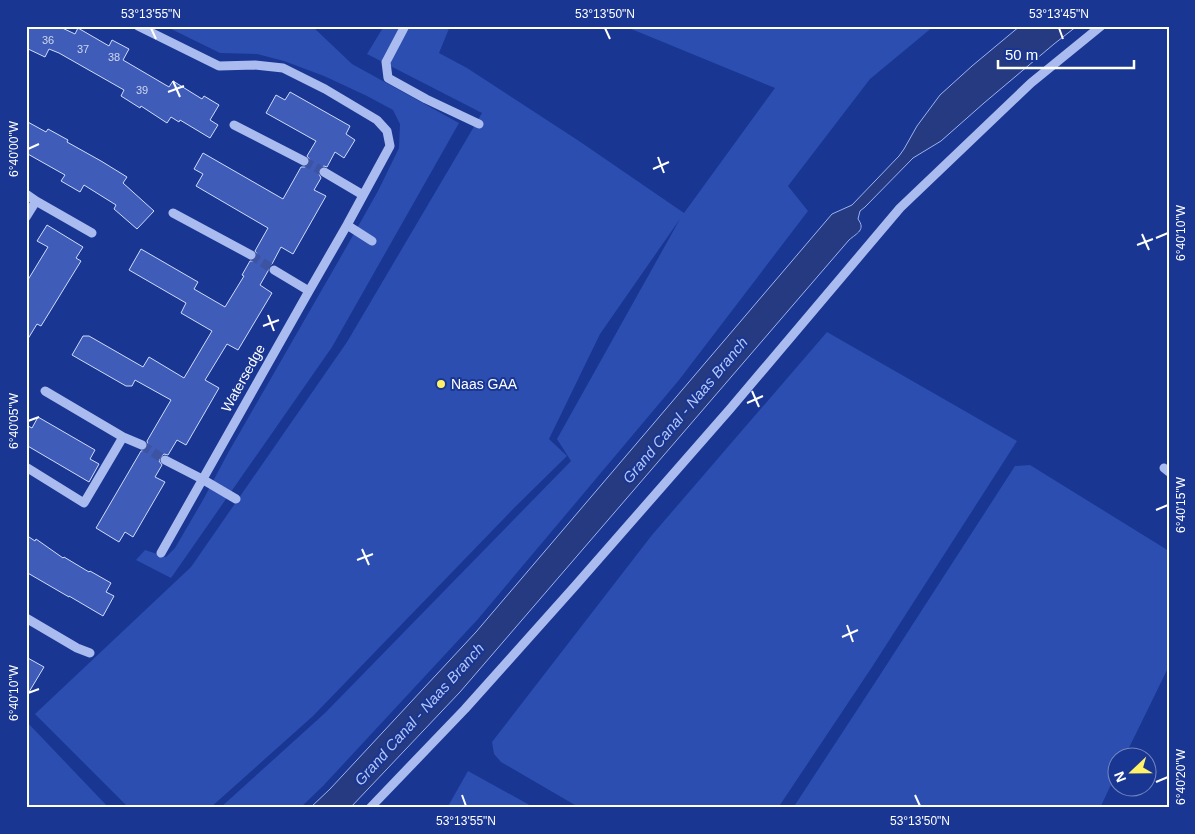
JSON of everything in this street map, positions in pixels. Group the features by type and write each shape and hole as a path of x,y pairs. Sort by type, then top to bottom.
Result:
{"street":[{"name":"Watersedge","path":"138,26 219,66 255,65 283,68 378,120 387,130 390,146 161,552"},
{"path":"405,26 386,62 388,78 426,99 479,124"},
{"path":"370,808 465,709 543,622 730,410 900,208 1031,83 1100,26"},
{"path":"234,125 304,161"},
{"path":"324,172 362,195"},
{"path":"26,194 92,233"},
{"path":"26,217 36,200"},
{"path":"173,213 251,255"},
{"path":"347,225 372,241"},
{"path":"274,270 308,290"},
{"path":"45,391 123,437 142,445"},
{"path":"26,467 84,503 123,437"},
{"path":"165,460 236,499"},
{"path":"26,618 90,653"}],"shaded area":[{"path":"165,26 312,26 352,64 459,123 332,347 171,578 136,560 145,550 166,557 175,548 378,191 399,148 400,124 393,110 324,76 284,61 257,54 220,53"},
{"name":"Naas GAA","path":"384,26 450,26 439,53 467,68 579,141 684,213 775,88 624,26 934,26 870,79 788,186 808,211 679,380 478,619 323,786 300,808 220,808 325,713 571,461 557,439 680,219 600,334 549,439 567,456 516,506 313,716 210,808 129,808 35,714 191,567 347,342 482,113 367,54"},
{"path":"827,332 1017,441 872,667 778,808 580,808 501,762 494,754 492,742 652,535"},
{"path":"1030,465 1169,551 1169,666 1130,746 1108,746 1108,791 1100,808 793,808 880,675 1015,466"},
{"path":"26,721 109,808 26,808"},
{"path":"468,771 535,808 447,808"}],"water":[{"name":"Grand Canal - Naas Branch","path":"1020,26 1077,26 941,141 913,158 860,211 858,219 861,226 860,231 849,240 460,692 350,808 310,808 330,789 476,632 832,214 852,205 899,156 917,126 940,95"}],"building":[{"path":"26,26 58,26 75,34 78,28 109,46 112,40 129,49 123,60 169,87 173,81 202,99 204,96 219,105 210,120 218,125 210,138 180,120 179,122 171,117 167,123 121,96 124,90 59,53 49,49 45,57 26,48"},
{"path":"290,92 350,126 346,134 355,140 344,158 335,152 327,167 319,168 318,172 321,178 314,190 326,196 293,254 281,247 272,264 268,267 268,271 260,285 272,293 238,350 227,344 205,380 219,388 186,445 177,440 168,455 164,454 160,457 159,461 162,465 155,477 165,482 133,537 125,532 119,542 96,528 141,451 148,448 147,441 171,400 135,380 132,386 126,386 72,355 83,336 89,336 143,367 149,357 184,378 212,331 181,313 186,303 129,270 141,249 198,282 194,289 225,307 244,276 242,275 250,261 254,261 256,258 257,254 255,251 268,228 196,186 203,174 194,169 203,153 283,199 301,167 309,164 310,160 307,156 316,141 266,113 276,95 285,100"},
{"path":"26,121 46,132 48,129 68,140 67,142 127,177 123,183 154,211 137,229 114,209 116,205 84,185 80,192 61,181 65,175 26,153"},
{"path":"47,225 83,247 76,258 81,261 41,326 37,324 26,342 26,283 48,247 37,241"},
{"path":"38,417 95,450 90,459 99,464 89,482 26,445 26,425 32,428"},
{"path":"26,535 35,541 36,539 63,558 111,583 106,592 114,596 103,616 26,572"},
{"path":"26,657 44,667 26,697"}],"tunnel":[{"path":"304,161 324,172"},
{"path":"251,255 274,270"},
{"path":"142,445 165,460"}],"place":[{"name":"Naas GAA","path":"441,384"}]}
